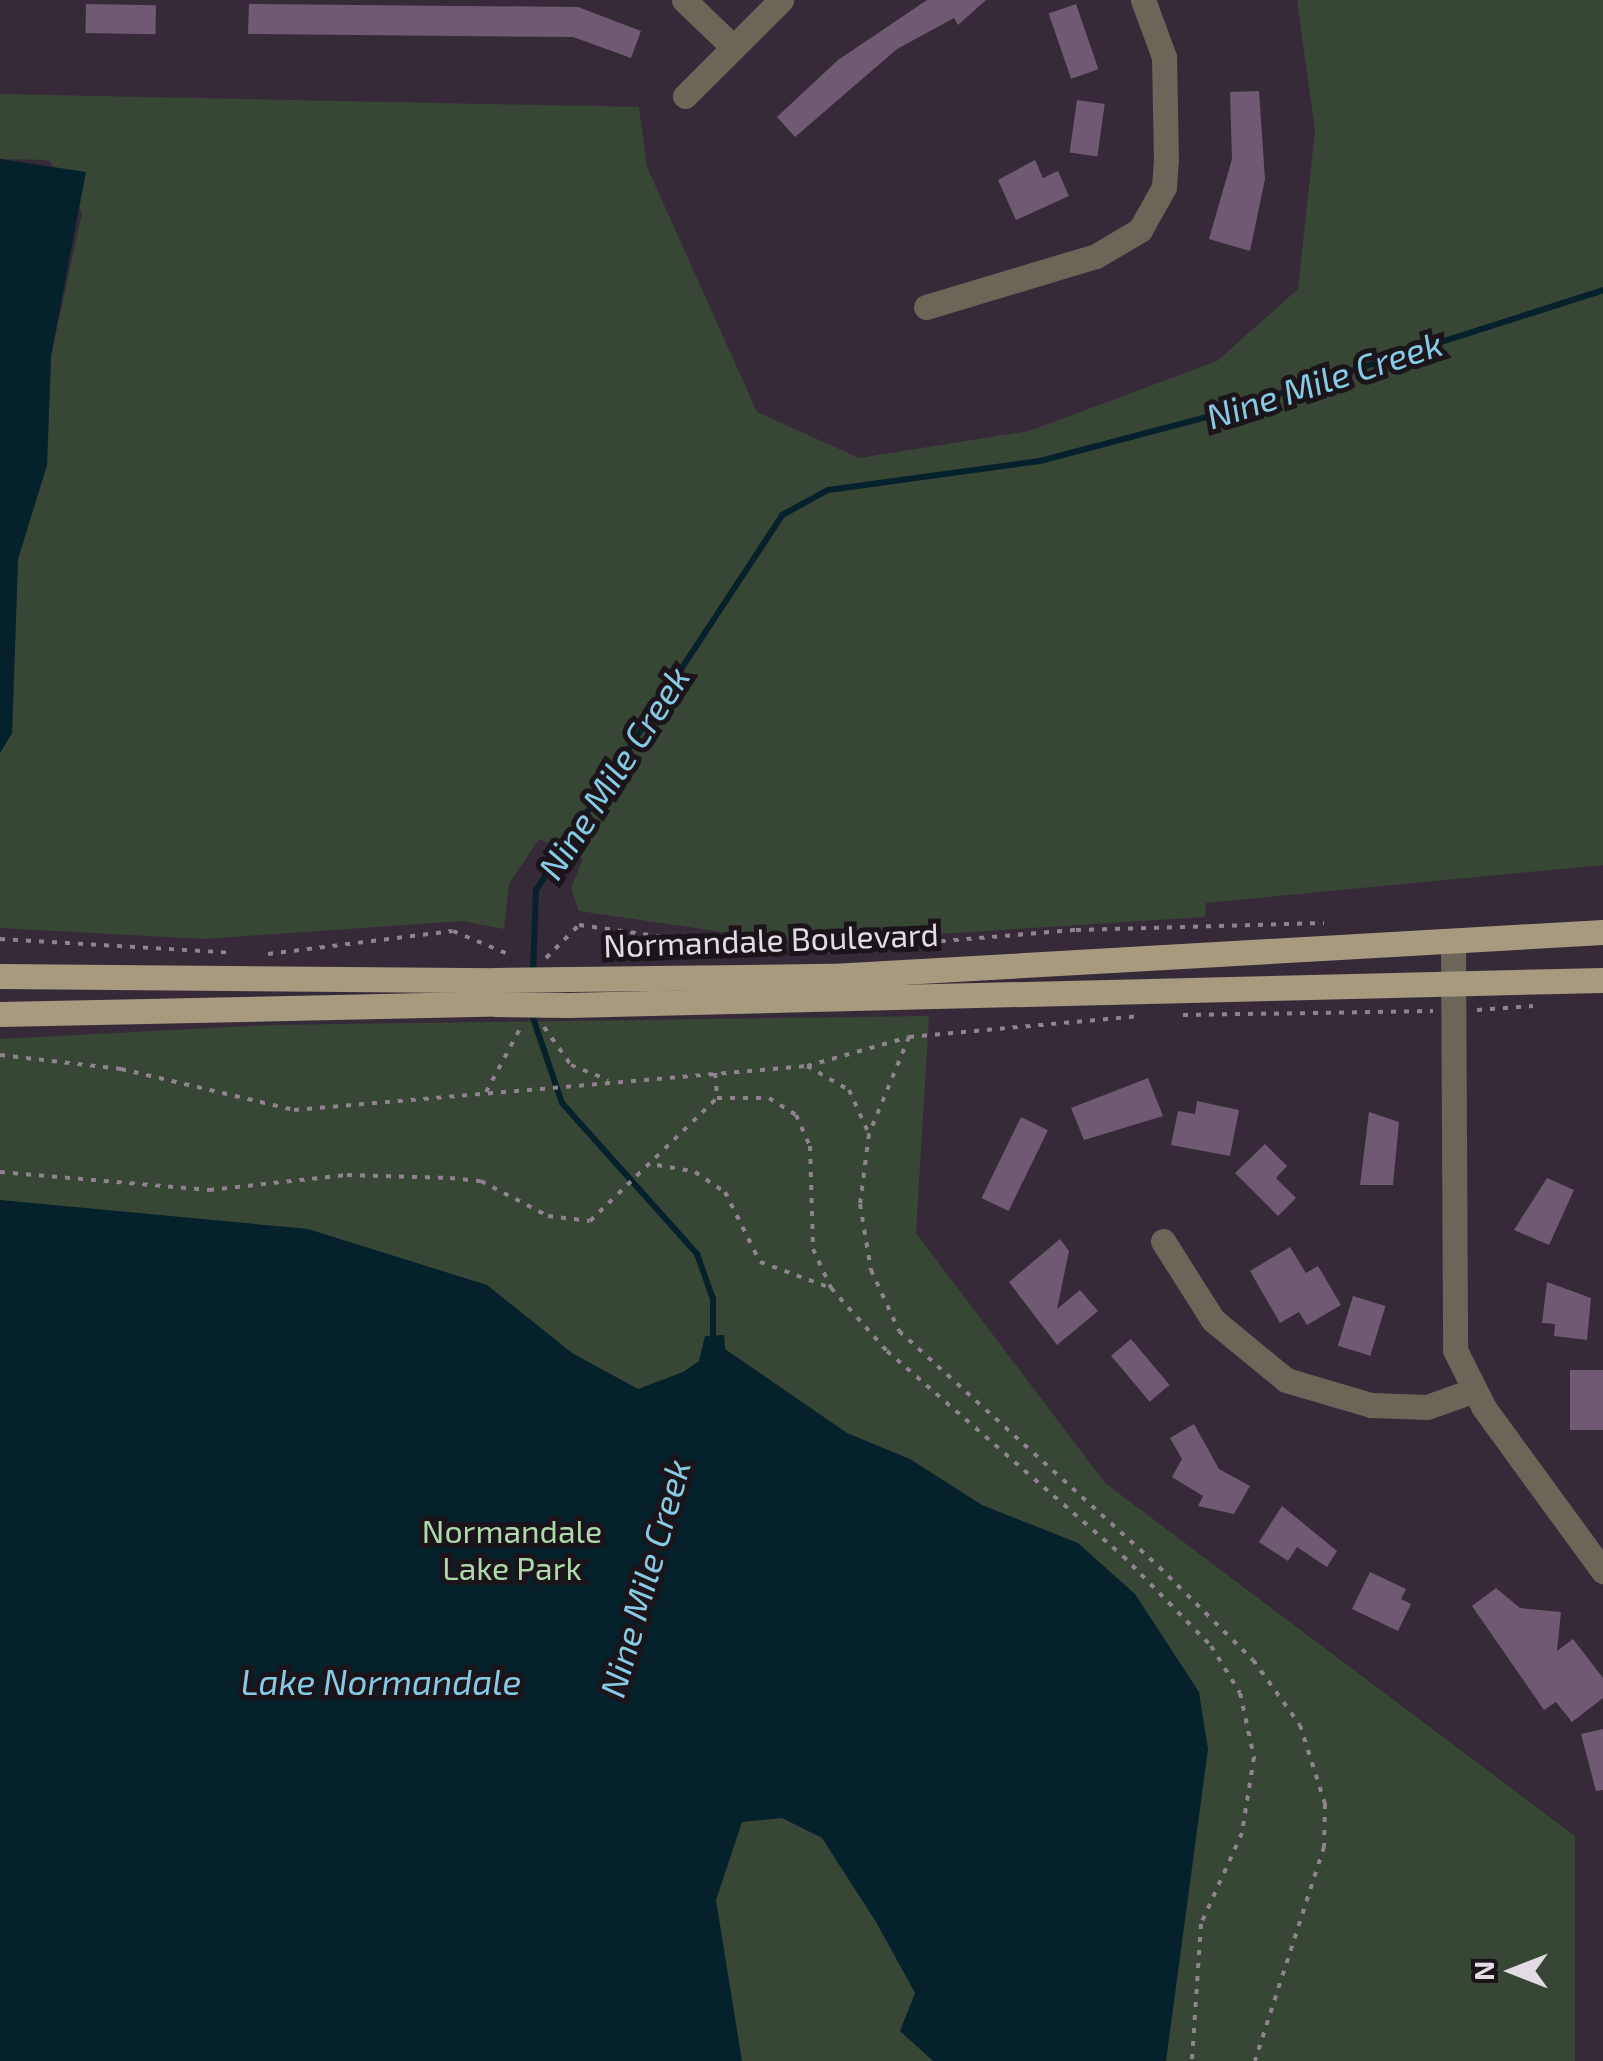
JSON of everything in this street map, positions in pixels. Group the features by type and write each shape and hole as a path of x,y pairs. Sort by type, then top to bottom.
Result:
{"main road":[{"name":"Normandale Boulevard","path":"570,992 832,976 1016,958 1452,944 1603,932"},
{"name":"Normandale Boulevard","path":"0,976 496,992 1452,999 1603,980"},
{"name":"Normandale Boulevard","path":"0,1014 496,992"}],"street":[{"path":"684,0 731,45"},
{"path":"685,96 731,45 781,0"},
{"path":"926,307 1096,256 1140,230 1164,187 1166,160 1164,56 1143,0"},
{"path":"1452,944 1450,1319 1472,1391 1603,1572"},
{"path":"1164,1241 1213,1320 1286,1380 1371,1406 1427,1407 1472,1391"}],"path":[{"path":"0,939 220,950"},
{"path":"1178,1015 1452,999 1546,1004"},
{"path":"0,1056 121,1069 294,1110 527,1086 807,1066 909,1037 1158,1015"},
{"path":"909,1037 869,1134 863,1240 899,1331 1159,1566 1254,1660 1300,1724 1325,1804 1324,1847 1255,2061"},
{"path":"807,1066 849,1090 869,1134"},
{"path":"715,1072 717,1098"},
{"path":"0,1172 209,1190 347,1175 450,1178 481,1181 568,1220 605,1214 657,1165 682,1124 717,1098 770,1098 796,1114 810,1146 813,1249 830,1288 887,1350 1123,1556 1211,1646 1240,1694 1254,1758 1242,1832 1201,1924 1192,2061"},
{"path":"657,1165 696,1172 724,1192 760,1262 830,1288"}],"green space":[{"path":"1297,0 1603,0 1603,865 1206,903 1205,917 798,943 579,911 571,888 583,859 539,839 509,884 504,929 462,921 204,939 0,928 0,753 12,733 18,559 47,465 51,356 82,213 49,160 0,159 0,94 639,107 647,167 757,412 859,458 1029,431 1217,361 1298,289 1315,131"},
{"name":"Lake Normandale","path":"929,1016 916,1233 1105,1483 1575,1836 1575,2061 0,2061 0,1039 271,1025"}],"water":[{"path":"0,159 86,172 51,356 47,465 18,559 12,733 0,753"},
{"name":"Lake Normandale","path":"0,1200 308,1229 487,1285 572,1353 638,1389 683,1372 699,1361 705,1336 724,1335 725,1349 847,1433 910,1459 982,1505 1078,1543 1135,1594 1199,1692 1208,1749 1166,2061 933,2061 900,2031 915,1993 876,1922 822,1838 782,1818 742,1822 716,1900 742,2061 0,2061"}],"building":[{"path":"927,0 986,0 958,25 954,18 897,49 795,137 777,117 838,60"},
{"path":"86,4 156,5 155,34 85,33"},
{"path":"249,4 578,7 641,31 631,58 573,37 248,34"},
{"path":"1076,4 1098,69 1071,79 1049,13"},
{"path":"1259,91 1265,179 1250,251 1209,239 1232,159 1230,92"},
{"path":"1077,100 1105,104 1097,156 1070,152"},
{"path":"1035,160 1043,178 1058,171 1069,196 1016,220 998,180"},
{"path":"1148,1078 1163,1116 1084,1140 1071,1108"},
{"path":"1197,1101 1239,1110 1230,1156 1171,1145 1178,1111 1195,1114"},
{"path":"1369,1112 1399,1122 1393,1185 1360,1185"},
{"path":"1021,1117 1048,1130 1009,1211 982,1198"},
{"path":"1265,1144 1287,1166 1276,1178 1296,1198 1278,1216 1235,1173"},
{"path":"1547,1178 1574,1190 1549,1245 1514,1230"},
{"path":"1060,1239 1069,1251 1057,1309 1080,1290 1098,1311 1057,1345 1009,1282"},
{"path":"1290,1247 1306,1273 1318,1266 1341,1305 1307,1325 1299,1312 1280,1323 1250,1271"},
{"path":"1547,1282 1591,1298 1587,1340 1554,1336 1555,1324 1542,1323"},
{"path":"1353,1296 1386,1306 1370,1356 1338,1346"},
{"path":"1131,1339 1170,1385 1150,1402 1111,1356"},
{"path":"1570,1370 1603,1370 1603,1430 1570,1430"},
{"path":"1194,1424 1219,1469 1250,1486 1234,1514 1198,1506 1203,1496 1172,1477 1182,1459 1170,1438"},
{"path":"1282,1506 1337,1551 1327,1567 1297,1547 1288,1561 1259,1542"},
{"path":"1370,1572 1406,1589 1401,1599 1411,1604 1398,1631 1352,1609"},
{"path":"1496,1588 1520,1608 1561,1612 1557,1651 1573,1639 1603,1678 1603,1698 1572,1722 1556,1702 1544,1710 1472,1606"},
{"path":"1603,1729 1603,1790 1596,1791 1581,1734"}],"waterway":[{"name":"Nine Mile Creek","path":"533,974 536,890 782,515 828,490 1040,461 1206,417 1603,290"},
{"name":"Nine Mile Creek","path":"531,1012 562,1103 697,1254 713,1299 713,1343"}],"park label":[{"name":"Normandale Lake Park","path":"512,1550"}]}
